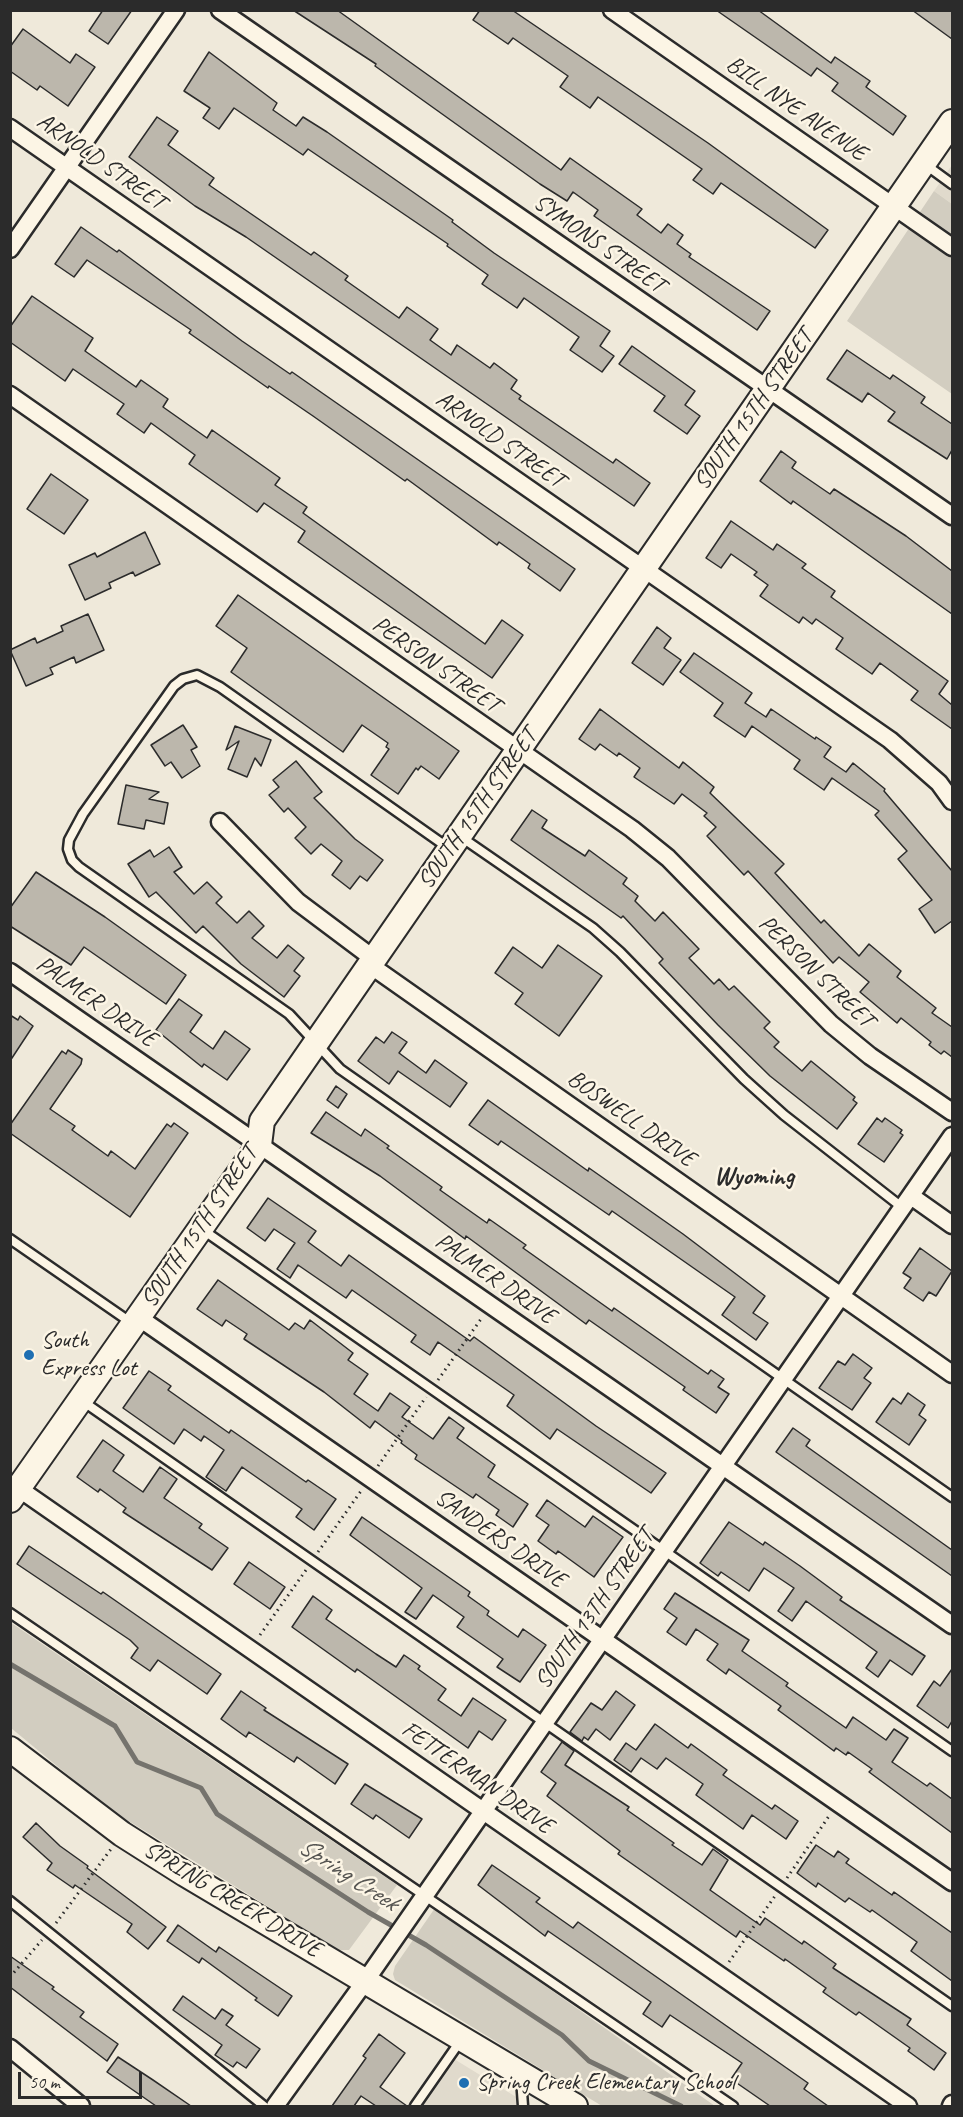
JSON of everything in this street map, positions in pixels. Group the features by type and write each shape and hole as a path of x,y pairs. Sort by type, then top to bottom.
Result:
{"main road":[{"name":"SOUTH 15TH STREET","path":"13,1490 80,1400 259,1144 262,1121 952,122"},
{"name":"SPRING CREEK DRIVE","path":"10,1749 122,1834 366,1980 461,2040 575,2106"}],"street":[{"path":"10,249 176,10"},
{"name":"SYMONS STREET","path":"220,10 952,516"},
{"name":"BILL NYE AVENUE","path":"612,10 952,248"},
{"name":"ARNOLD STREET","path":"10,128 890,740 939,783 952,801"},
{"name":"PERSON STREET","path":"10,394 632,829 668,858 831,1024 870,1056 952,1112"},
{"name":"BOSWELL DRIVE","path":"220,822 298,902 372,962 952,1374"},
{"name":"PALMER DRIVE","path":"10,972 952,1625"},
{"name":"SOUTH 13TH STREET","path":"275,2106 410,1917 952,1136"},
{"path":"907,1202 952,1225"},
{"name":"SANDERS DRIVE","path":"136,1320 603,1639 952,1882"},
{"name":"FETTERMAN DRIVE","path":"13,1490 483,1811 908,2106"},
{"path":"10,2048 81,2106"}],"lane":[{"path":"924,163 952,184"},
{"path":"907,1202 793,1122 744,1079 620,952 593,928 455,842 220,687 197,675 183,679 174,686 83,814 69,840 68,849 72,860 289,1014 340,1069 952,1497"},
{"path":"200,1228 952,1751"},
{"path":"10,1239 136,1320"},
{"path":"80,1400 952,2006"},
{"path":"10,1613 423,1897 733,2106"},
{"path":"10,1901 264,2106"},
{"path":"415,2106 461,2040"},
{"path":"521,2075 523,2106"}],"path":[{"path":"10,1977 49,1932 122,1834"}],"shaded area":[{"path":"952,165 952,204 934,191"},
{"path":"934,191 952,204 952,394 847,321"},
{"path":"10,1622 397,1885 349,1950 339,1950 109,1809 11,1728"},
{"path":"435,1908 715,2106 602,2106 395,1980 393,1974 395,1966"},
{"name":"Spring Creek Elementary School","path":"454,2059 531,2106 419,2106"}],"building":[{"path":"103,10 132,10 108,44 89,31"},
{"path":"293,10 337,10 561,170 570,158 642,209 637,215 661,233 668,224 683,235 677,244 691,254 689,257 770,311 757,330 594,216 598,210 573,192 567,201 540,184 375,66 376,64"},
{"path":"480,10 512,10 708,143 828,230 815,248 721,183 713,194 693,180 702,169 598,97 590,108 560,87 568,76 513,38 508,44 473,20"},
{"path":"716,10 758,10 831,63 835,57 870,81 866,87 906,116 893,135 832,91 838,83 817,68 811,76"},
{"path":"912,10 952,10 952,39"},
{"path":"23,29 70,63 76,54 95,67 68,106 40,86 37,90 10,71 10,47"},
{"path":"209,52 277,103 273,110 296,126 303,117 327,132 453,220 452,222 494,253 610,331 600,346 614,356 602,372 570,350 579,337 524,298 517,308 482,284 488,275 447,246 448,244 308,149 303,155 234,108 219,129 203,118 210,108 184,91"},
{"path":"157,117 178,131 168,145 214,178 209,185 311,255 314,252 348,276 345,280 399,318 407,307 438,329 430,340 451,355 457,345 490,368 494,363 517,380 511,389 521,396 519,399 613,463 616,459 650,483 634,506 246,237 195,206 129,157"},
{"path":"81,227 117,252 119,250 242,341 290,374 292,372 575,569 560,591 528,568 530,564 499,542 497,545 407,479 405,481 269,386 268,388 189,333 191,330 87,260 74,277 55,264"},
{"path":"32,296 93,338 85,351 136,387 141,380 168,399 163,407 207,438 212,430 280,478 275,485 307,507 303,513 485,644 502,620 523,635 492,678 298,542 305,531 264,503 257,512 189,464 195,455 151,423 144,433 117,414 124,404 73,369 65,381 10,342 10,327"},
{"path":"632,346 695,391 685,405 700,416 687,434 654,411 665,396 619,364"},
{"path":"847,350 890,379 893,375 925,397 921,403 952,424 952,450 947,459 888,421 895,412 868,393 862,402 827,379"},
{"path":"781,451 796,462 792,468 830,494 834,489 906,536 952,571 952,614 793,501 791,504 760,481"},
{"path":"51,474 88,500 64,534 27,509"},
{"path":"731,521 773,550 777,544 806,564 802,568 835,591 831,597 948,681 939,694 952,705 952,729 911,700 918,691 880,663 872,674 836,649 843,638 816,619 812,624 803,617 799,623 760,596 768,585 754,575 757,572 731,554 721,568 706,558"},
{"path":"145,532 160,564 135,576 133,572 109,583 111,588 85,600 69,565 95,553 97,557"},
{"path":"238,595 459,751 439,779 421,766 418,770 416,768 398,794 371,775 389,749 386,747 388,743 362,725 343,752 231,672 247,648 216,626"},
{"path":"88,614 104,650 76,663 74,657 50,668 53,674 26,686 10,650 35,638 37,643 63,631 61,626"},
{"path":"657,627 671,638 664,648 681,660 663,685 632,663"},
{"path":"694,653 752,693 745,703 766,717 771,709 815,739 816,737 831,747 824,757 846,772 853,763 885,789 884,791 952,871 952,921 935,933 919,909 932,900 898,859 907,851 875,815 879,811 832,778 824,790 794,769 800,760 752,726 745,737 714,716 723,703 680,672"},
{"path":"600,709 679,768 683,762 714,787 710,793 784,864 775,873 821,923 824,920 859,956 869,944 901,971 897,977 936,1008 932,1013 952,1027 952,1057 944,1051 941,1054 929,1045 931,1042 901,1018 897,1023 860,992 869,982 839,957 833,963 748,871 744,875 707,836 716,827 704,816 707,813 682,794 674,804 634,777 640,768 619,753 617,756 600,744 595,750 579,739"},
{"path":"183,725 197,747 191,750 200,766 182,778 171,762 165,766 151,745"},
{"path":"235,726 271,740 261,766 255,758 247,777 228,769 239,741 226,750"},
{"path":"296,761 322,792 314,798 355,839 383,860 367,881 360,876 350,889 332,875 342,861 321,844 311,854 295,838 306,827 288,808 284,812 269,795 279,787 273,780"},
{"path":"126,785 159,792 149,799 168,803 164,824 146,820 144,829 118,824"},
{"path":"532,810 547,820 542,828 585,856 589,850 627,878 623,884 638,896 635,901 655,921 663,912 699,949 689,958 714,984 719,979 729,990 734,986 770,1022 764,1028 779,1042 774,1047 802,1071 811,1061 855,1097 853,1100 857,1103 837,1129 770,1076 718,1025 659,963 663,959 623,916 621,918 511,840"},
{"path":"169,847 182,867 174,872 194,894 207,882 222,897 216,903 237,923 249,911 264,926 252,938 277,958 288,945 304,958 294,971 300,976 284,997 241,964 203,926 196,933 156,892 149,897 128,864 150,850 154,857"},
{"path":"36,872 105,917 186,975 166,1004 84,947 71,965 10,926 10,908"},
{"path":"558,945 602,976 559,1036 515,1004 523,993 495,973 513,947 542,968"},
{"path":"179,999 202,1015 190,1032 213,1049 225,1031 250,1049 227,1080 204,1064 202,1067 156,1030"},
{"path":"10,1015 18,1020 20,1016 33,1026 10,1061"},
{"path":"392,1032 407,1042 399,1053 426,1073 435,1060 467,1083 450,1107 398,1071 389,1084 358,1061 376,1037 384,1043"},
{"path":"68,1050 82,1059 81,1064 50,1109 75,1126 72,1130 108,1156 111,1151 135,1169 167,1124 171,1127 174,1123 188,1133 130,1217 10,1133 10,1125 62,1051 66,1054"},
{"path":"336,1086 347,1094 338,1108 327,1100"},
{"path":"488,1100 588,1171 589,1168 683,1234 765,1296 753,1313 768,1323 756,1340 722,1315 735,1297 612,1211 609,1215 501,1141 498,1145 469,1125"},
{"path":"326,1112 361,1136 365,1129 389,1146 387,1148 442,1187 440,1190 487,1223 489,1219 526,1245 523,1248 612,1311 614,1308 708,1374 711,1370 724,1379 718,1387 729,1394 716,1413 683,1390 685,1387 589,1320 586,1324 380,1176 311,1133"},
{"path":"877,1118 882,1122 885,1118 902,1130 900,1133 903,1135 884,1162 858,1144"},
{"path":"268,1198 316,1231 308,1242 341,1266 349,1255 470,1341 474,1337 596,1426 666,1473 651,1493 557,1429 550,1439 507,1406 514,1395 438,1342 430,1355 411,1342 416,1335 352,1290 346,1298 298,1265 290,1278 277,1269 295,1243 274,1229 265,1241 247,1228"},
{"path":"920,1248 952,1271 936,1296 929,1292 923,1301 904,1288 911,1278 903,1273"},
{"path":"218,1280 289,1330 295,1323 304,1329 310,1320 353,1353 348,1360 368,1374 354,1394 378,1411 390,1393 410,1407 402,1417 433,1439 449,1417 464,1428 457,1438 495,1465 488,1477 528,1504 513,1527 496,1515 499,1510 476,1494 473,1498 415,1459 417,1455 375,1421 370,1428 324,1392 244,1339 247,1334 226,1320 222,1326 197,1309"},
{"path":"853,1354 872,1368 864,1378 871,1383 852,1410 819,1388 838,1361 845,1365"},
{"path":"149,1371 171,1386 168,1390 229,1433 231,1430 306,1482 308,1480 336,1499 314,1530 296,1517 302,1509 242,1467 226,1491 206,1477 224,1450 204,1436 201,1441 184,1429 174,1444 123,1408"},
{"path":"908,1393 925,1405 919,1415 926,1420 909,1445 876,1422 893,1398 901,1404"},
{"path":"793,1428 810,1440 806,1446 952,1550 952,1576 776,1452"},
{"path":"103,1440 124,1455 113,1471 143,1492 160,1467 177,1479 164,1498 202,1524 199,1528 228,1548 212,1570 123,1512 126,1508 100,1489 98,1492 77,1477"},
{"path":"547,1500 585,1527 593,1516 623,1537 594,1577 558,1551 556,1554 538,1541 549,1525 536,1516"},
{"path":"362,1517 470,1592 468,1596 489,1611 487,1615 518,1637 523,1629 546,1645 520,1682 497,1667 503,1659 457,1627 464,1617 433,1595 416,1619 405,1612 422,1588 350,1535"},
{"path":"729,1522 763,1545 765,1542 842,1597 840,1600 925,1656 912,1675 890,1660 878,1677 866,1668 877,1652 806,1601 792,1621 778,1611 794,1588 764,1568 749,1591 721,1572 718,1576 700,1563"},
{"path":"29,1546 101,1594 103,1592 221,1674 207,1694 158,1660 150,1671 131,1658 138,1648 130,1640 17,1564"},
{"path":"249,1562 285,1587 270,1609 234,1584"},
{"path":"675,1593 749,1640 742,1651 788,1683 786,1686 846,1728 853,1717 886,1740 894,1729 908,1738 892,1762 927,1786 930,1783 952,1799 952,1833 869,1772 872,1769 848,1752 846,1755 836,1748 834,1751 778,1710 781,1706 729,1669 726,1674 707,1660 718,1644 696,1629 686,1645 667,1632 677,1618 664,1609"},
{"path":"313,1596 332,1610 326,1619 376,1654 396,1667 404,1655 420,1666 418,1669 446,1689 438,1700 461,1716 473,1698 506,1720 492,1740 479,1731 468,1748 357,1669 355,1672 292,1627"},
{"path":"952,1669 952,1721 948,1728 917,1706 934,1681 940,1686"},
{"path":"241,1691 266,1708 264,1710 348,1764 335,1784 297,1757 294,1762 249,1732 246,1737 221,1719"},
{"path":"616,1691 635,1705 610,1740 596,1729 588,1740 584,1737 582,1741 570,1732 591,1703 602,1710"},
{"path":"655,1724 688,1748 691,1744 727,1770 723,1775 772,1809 775,1805 798,1821 786,1839 752,1815 743,1829 696,1795 703,1784 666,1758 657,1769 641,1758 631,1772 614,1760 626,1743 636,1750"},
{"path":"562,1742 574,1751 565,1765 629,1807 627,1810 674,1843 672,1845 702,1865 713,1849 728,1860 710,1890 760,1925 765,1918 802,1944 804,1941 836,1964 833,1968 911,2019 907,2025 946,2053 934,2070 908,2051 910,2048 859,2012 856,2015 823,1992 826,1988 785,1959 784,1961 740,1931 736,1937 618,1854 620,1851 547,1796 556,1783 541,1772"},
{"path":"365,1784 422,1819 409,1838 376,1815 373,1819 351,1804"},
{"path":"36,1823 60,1846 88,1866 87,1868 166,1927 148,1949 127,1932 132,1924 75,1885 73,1888 47,1870 52,1863 23,1837"},
{"path":"816,1845 834,1857 838,1851 849,1859 846,1863 892,1895 894,1892 952,1933 952,1981 911,1951 917,1942 872,1910 870,1912 849,1898 845,1902 818,1883 816,1887 797,1873"},
{"path":"492,1865 540,1898 536,1902 573,1928 578,1922 808,2083 804,2089 828,2106 770,2106 731,2079 742,2063 670,2015 662,2027 643,2014 651,2002 548,1931 545,1936 478,1885"},
{"path":"178,1925 216,1952 219,1947 292,1996 278,2016 202,1958 199,1963 167,1941"},
{"path":"10,1956 54,1987 52,1989 84,2012 80,2017 118,2044 107,2061 10,1987"},
{"path":"183,1996 215,2019 222,2009 233,2016 226,2025 260,2049 246,2068 237,2062 233,2067 215,2055 222,2045 173,2010"},
{"path":"379,2034 405,2053 380,2087 407,2106 376,2106 361,2096 354,2106 332,2106 366,2058 363,2056"},
{"path":"118,2057 191,2106 156,2106 107,2072"}],"waterway":[{"name":"Spring Creek","path":"10,1664 115,1726 137,1762 201,1788 217,1814 368,1912 426,1945 562,2035 589,2061 681,2106"}],"place":[{"name":"South Express Lot","path":"29,1355"},
{"name":"Spring Creek Elementary School","path":"464,2083"}],"district":[{"name":"Wyoming","path":"754,1177"}]}
